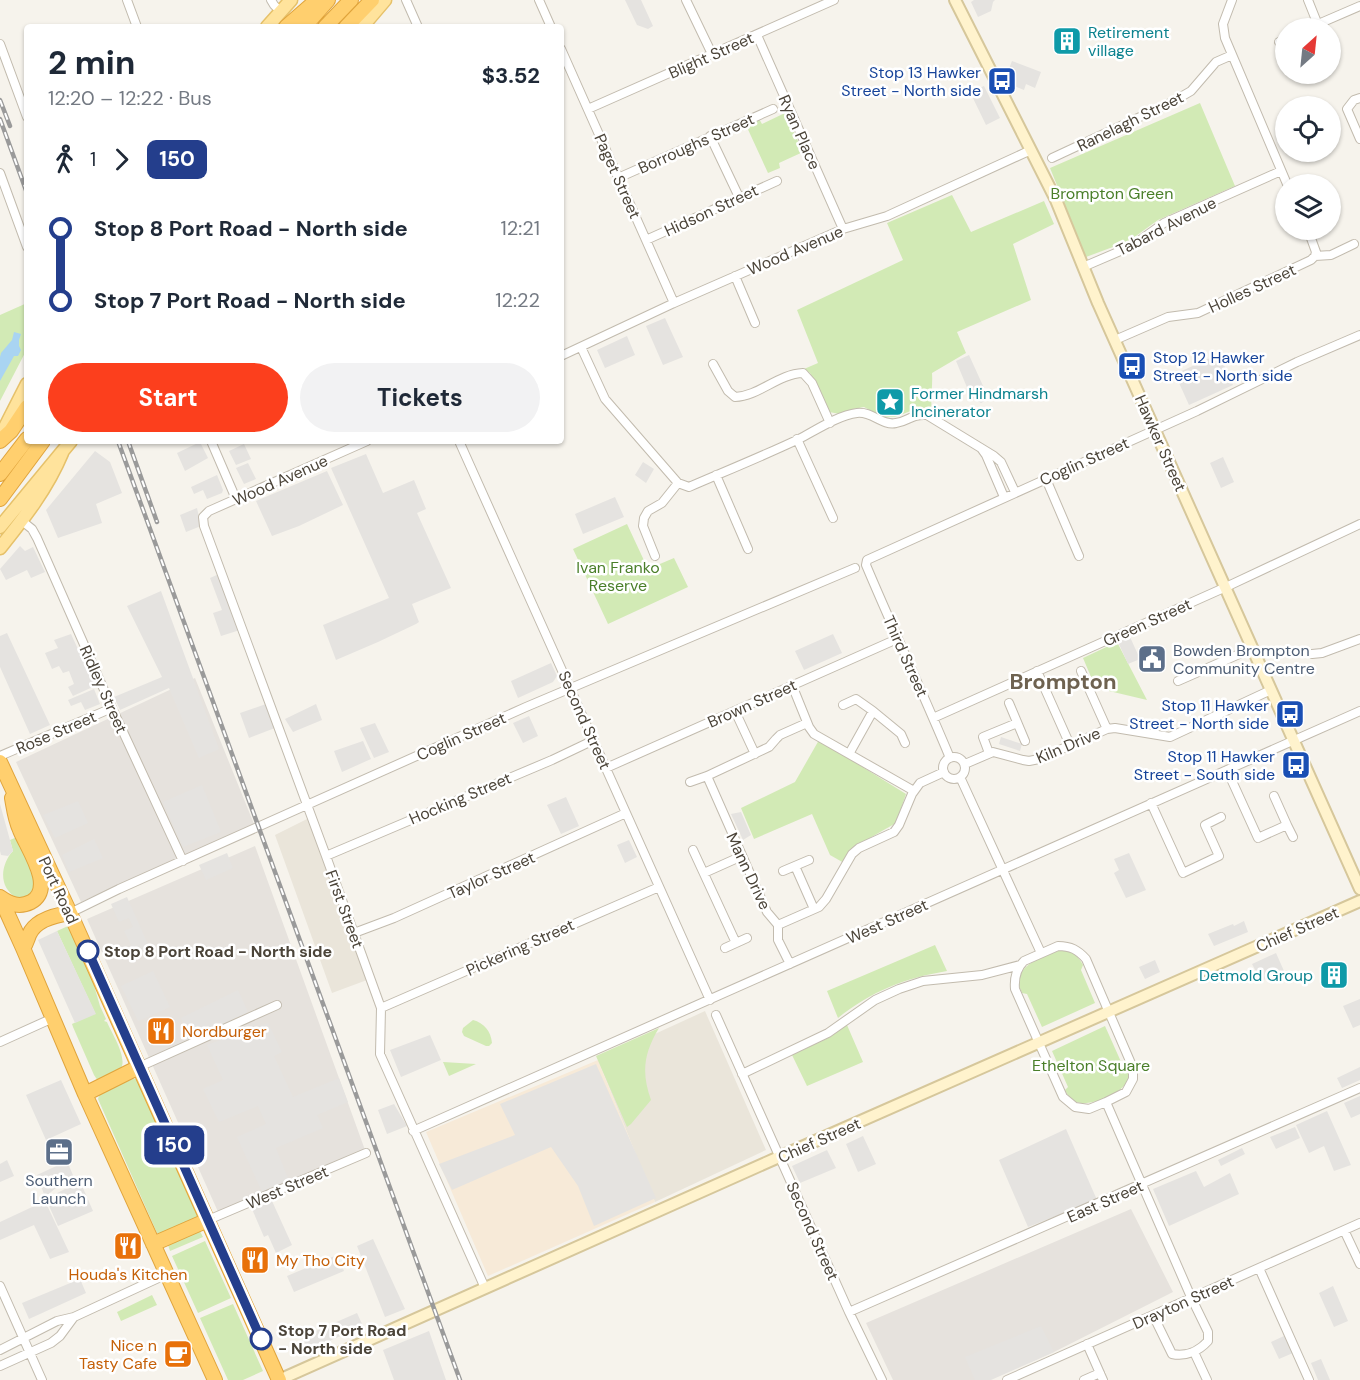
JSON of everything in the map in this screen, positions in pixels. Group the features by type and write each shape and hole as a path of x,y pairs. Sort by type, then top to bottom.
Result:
{"highway":[{"path":"289,24 317,0"},
{"path":"307,24 328,0"},
{"path":"328,24 351,0"},
{"path":"349,24 372,0"},
{"path":"0,439 11,431 24,412"},
{"path":"0,474 24,443"},
{"path":"0,499 42,444"},
{"name":"Port Road","path":"0,762 140,1067 279,1380"},
{"path":"0,897 22,905 36,898 41,884 38,869 16,822 9,781"},
{"path":"0,897 211,1378"},
{"path":"23,948 28,943 28,936 34,926 53,917 70,913"},
{"path":"85,1094 140,1067"},
{"path":"153,1244 208,1220"}],"main road":[{"path":"269,24 291,0"},
{"path":"365,24 385,0"},
{"path":"0,439 24,390"},
{"path":"0,527 69,444"},
{"path":"0,548 22,521 46,485 62,453"}],"street":[{"path":"127,0 136,24"},
{"path":"271,0 280,11"},
{"path":"406,0 417,24"},
{"path":"539,0 550,24"},
{"path":"686,0 712,54"},
{"name":"Blight Street","path":"588,109 834,0"},
{"name":"Hawker Street","path":"955,0 1056,200 1115,340 1360,889"},
{"path":"1232,0 1224,24 1225,38 1282,174"},
{"path":"1308,0 1316,18"},
{"path":"1332,18 1360,6"},
{"name":"Ryan Place","path":"757,34 843,229"},
{"path":"0,44 24,109"},
{"name":"Paget Street","path":"564,56 674,303"},
{"name":"Ranelagh Street","path":"1052,158 1172,102 1191,91 1216,62 1232,56"},
{"path":"1360,98 1354,100 1347,108 1360,139"},
{"name":"Borroughs Street","path":"618,178 773,109"},
{"path":"710,136 739,197"},
{"name":"Wood Avenue","path":"564,355 735,276 843,229 887,216 1031,150"},
{"name":"Tabard Avenue","path":"1083,267 1131,246 1164,223 1281,171"},
{"path":"0,173 24,239"},
{"name":"Hidson Street","path":"646,240 777,181"},
{"path":"1312,240 1316,252 1315,256"},
{"name":"Holles Street","path":"1115,340 1168,316 1198,313 1311,260 1315,256 1331,255 1354,244"},
{"path":"735,276 756,323"},
{"name":"Coglin Street","path":"873,557 1360,335"},
{"path":"581,347 604,399 678,483 689,487 830,423 855,413 865,412 885,423 896,423 916,414 927,415 994,456 1000,462 1015,492"},
{"path":"712,364 728,391 735,396 745,396 793,373 803,373 812,383 830,423"},
{"path":"797,439 833,518"},
{"path":"212,444 236,499"},
{"name":"Wood Avenue","path":"204,526 203,517 209,511 344,447 356,444"},
{"name":"Second Street","path":"460,444 710,999"},
{"path":"981,447 1004,497"},
{"path":"716,476 748,549"},
{"path":"1046,479 1079,555"},
{"path":"655,556 643,526 644,518 648,511 662,503 678,483"},
{"name":"Ridley Street","path":"22,521 32,529 37,538 183,861"},
{"name":"Green Street","path":"933,718 1226,587 1360,524"},
{"name":"First Street","path":"204,526 381,1008 380,1054 485,1288"},
{"name":"Third Street","path":"873,557 867,560 866,565 950,758"},
{"name":"Coglin Street","path":"70,913 570,687 855,568"},
{"name":"Brown Street","path":"606,768 897,639"},
{"path":"1312,654 1322,653 1360,639"},
{"path":"1178,681 1253,648"},
{"path":"1037,671 1070,745"},
{"path":"1081,671 1107,729"},
{"path":"792,685 807,723 814,734 914,791"},
{"name":"Kiln Drive","path":"989,753 999,753 1029,761 1039,759 1107,729 1115,728 1170,737 1272,690"},
{"path":"843,705 856,699 901,734 905,743"},
{"path":"1009,703 1025,741"},
{"name":"Rose Street","path":"0,756 112,708"},
{"path":"735,711 755,754"},
{"path":"849,753 873,711"},
{"name":"West Street","path":"413,1131 1360,711"},
{"path":"690,782 769,747 780,735 807,723"},
{"path":"965,764 989,753 983,737 1017,723"},
{"name":"Hocking Street","path":"326,856 594,740"},
{"path":"950,758 960,758 965,764 965,771 960,777 950,778 944,772 944,764 950,758"},
{"path":"1227,770 1258,838 1287,825"},
{"path":"778,925 819,907 852,854 859,848 894,832 920,783 944,772"},
{"name":"Mann Drive","path":"707,776 767,912 778,925 778,940 790,964"},
{"path":"960,777 1041,953"},
{"path":"1274,796 1293,837"},
{"path":"1151,803 1183,873 1219,856 1205,825 1221,817"},
{"name":"Taylor Street","path":"354,933 394,918 626,813"},
{"path":"693,850 736,943"},
{"path":"704,873 742,856"},
{"path":"783,871 809,860"},
{"path":"795,866 814,909"},
{"name":"Pickering Street","path":"381,1008 659,887"},
{"name":"Chief Street","path":"279,1380 1360,901"},
{"path":"725,948 747,938"},
{"path":"1058,946 1069,946 1086,959 1133,1068 1133,1079 1126,1092 1089,1109 1075,1107 1063,1097 1015,989 1014,977 1020,965 1058,946"},
{"path":"742,1074 828,1033 875,1000 899,989 923,981 982,975 1020,965"},
{"path":"1002,969 1015,981"},
{"path":"140,1067 277,1005"},
{"name":"Second Street","path":"716,1015 849,1312 882,1380"},
{"path":"0,1042 53,1018"},
{"name":"East Street","path":"849,1312 1360,1088"},
{"path":"1106,1102 1208,1332 1209,1341 1194,1352 1179,1356 1173,1354 1154,1315"},
{"name":"West Street","path":"208,1220 366,1153"},
{"name":"Drayton Street","path":"1006,1380 1360,1223"},
{"path":"1344,1230 1360,1263"},
{"path":"1259,1268 1309,1380"},
{"path":"0,1350 57,1321 74,1317 167,1274"},
{"path":"0,1286 42,1380"},
{"path":"0,1366 51,1342 60,1336 74,1317"},
{"path":"1084,1380 1102,1376 1087,1344"},
{"path":"1194,1352 1206,1380"}],"shaded area":[{"path":"625,0 641,0 653,26 648,29 637,25"},
{"path":"995,0 991,11 978,17 971,2"},
{"path":"1012,61 1041,72 1035,88 1026,84 1024,90 1014,86 1016,80 1006,76"},
{"path":"984,86 1000,118 986,125 970,92"},
{"path":"665,318 683,357 663,365 646,326"},
{"path":"627,336 635,355 605,368 597,350"},
{"path":"1219,354 1233,385 1189,405 1175,374"},
{"path":"969,355 989,399 981,403 971,397 956,361"},
{"path":"196,444 201,444 208,458 185,471 177,453"},
{"path":"244,444 251,459 236,465 229,451"},
{"path":"95,451 110,462 122,493 96,504 102,523 58,538 46,510"},
{"path":"366,454 383,493 414,480 426,509 417,513 451,588 412,604 419,622 416,624 336,660 323,625 389,598 331,468"},
{"path":"1223,457 1234,482 1221,488 1210,463"},
{"path":"643,462 654,469 646,483 635,475"},
{"path":"248,463 256,479 244,484 236,468"},
{"path":"327,471 343,505 272,536 256,501"},
{"path":"217,475 222,493 207,499 203,490 194,494 191,487"},
{"path":"615,497 624,517 583,534 575,514"},
{"path":"197,508 201,526 186,532 180,515"},
{"path":"20,546 25,551 33,547 45,572 31,578 27,570 6,580 0,569"},
{"path":"219,574 240,630 221,636 213,613 222,610 210,578"},
{"path":"161,591 219,749 199,758 169,688 120,710 114,697 162,677 127,606"},
{"path":"7,633 50,725 30,734 0,667 0,636"},
{"path":"71,634 95,686 73,696 68,687 74,684 69,671 63,673 59,666 52,669 45,653 58,648 54,640"},
{"path":"833,634 842,653 804,670 795,651"},
{"path":"1130,637 1140,659 1128,664 1118,642"},
{"path":"551,663 557,676 553,682 518,698 511,681"},
{"path":"195,678 254,824 81,902 16,762"},
{"path":"94,689 100,704 85,710 81,702 71,706 68,700"},
{"path":"266,704 275,728 249,738 240,713"},
{"path":"316,704 322,720 293,732 285,719"},
{"path":"529,716 538,736 523,743 513,723"},
{"path":"375,723 389,752 374,758 360,728"},
{"path":"1001,737 1022,744 1020,751 999,744"},
{"path":"363,741 371,759 342,772 334,751"},
{"path":"202,785 221,832 183,847 163,802"},
{"path":"566,797 579,826 561,834 547,805"},
{"path":"78,801 88,823 55,838 43,815"},
{"path":"0,804 13,851 8,856 1,855 0,851"},
{"path":"741,812 751,835 743,840 731,814"},
{"path":"309,818 367,980 332,993 275,835"},
{"path":"94,839 103,858 69,872 62,855"},
{"path":"629,840 637,857 625,863 617,845"},
{"path":"255,846 365,1150 219,1214 87,919"},
{"path":"227,853 233,868 206,880 199,865"},
{"path":"1129,853 1146,890 1126,898 1114,873 1119,870 1114,859"},
{"path":"127,897 150,949 133,957 129,946 131,945 124,931 133,927 129,918 119,922 111,904"},
{"path":"1244,921 1248,932 1214,946 1208,934"},
{"path":"57,931 96,1014 75,1023 38,940"},
{"path":"1276,953 1284,971 1261,981 1252,964"},
{"path":"1155,960 1160,972 1145,979 1139,967"},
{"path":"153,971 170,1007 138,1021 121,986"},
{"path":"238,990 248,1012 190,1039 181,1018"},
{"path":"1360,999 1360,1025 1353,1028 1343,1006"},
{"path":"705,1011 766,1150 655,1202 598,1060"},
{"path":"268,1023 282,1052 274,1056 293,1097 339,1078 348,1102 317,1115 323,1128 276,1148 290,1183 263,1194 237,1137 266,1124 258,1106 219,1122 203,1089 223,1080 207,1045"},
{"path":"430,1035 441,1060 401,1077 390,1050"},
{"path":"598,1060 655,1202 488,1276 426,1132"},
{"path":"596,1064 656,1198 594,1226 578,1186 551,1147 452,1190 439,1164 515,1135 500,1104"},
{"path":"1360,1067 1360,1080 1342,1088 1337,1078"},
{"path":"61,1080 81,1124 46,1140 26,1095"},
{"path":"1360,1096 1360,1114 1351,1118 1344,1103"},
{"path":"394,1104 407,1126 387,1134 378,1110"},
{"path":"1327,1111 1351,1165 1334,1171 1324,1146 1309,1153 1296,1125"},
{"path":"1295,1127 1300,1138 1276,1149 1270,1137"},
{"path":"1066,1129 1097,1200 1028,1227 999,1160"},
{"path":"863,1136 876,1164 858,1172 846,1144"},
{"path":"1242,1148 1245,1154 1221,1166 1218,1160"},
{"path":"827,1150 836,1168 800,1183 792,1166"},
{"path":"7,1160 14,1176 0,1182 0,1164"},
{"path":"67,1161 75,1180 57,1187 45,1197 37,1175"},
{"path":"1196,1171 1204,1187 1230,1173 1239,1194 1169,1226 1153,1189"},
{"path":"80,1181 93,1211 58,1226 46,1199"},
{"path":"45,1201 69,1252 50,1259 34,1225 0,1240 0,1222"},
{"path":"272,1201 292,1245 276,1253 268,1235 264,1237 252,1209"},
{"path":"1131,1209 1173,1292 1054,1352 989,1380 893,1380 866,1323"},
{"path":"373,1239 405,1309 385,1317 357,1246"},
{"path":"337,1255 344,1271 294,1292 287,1276"},
{"path":"80,1279 86,1293 29,1319 22,1303"},
{"path":"1333,1286 1348,1321 1334,1327 1319,1293"},
{"path":"357,1313 363,1326 309,1350 302,1337"},
{"path":"1041,1326 1054,1352 991,1380 975,1380 965,1357"},
{"path":"429,1331 446,1380 394,1380 383,1350"},
{"path":"1284,1336 1293,1353 1279,1359 1271,1342"},
{"path":"1321,1359 1330,1380 1318,1380 1311,1363"}],"green space":[{"name":"Brompton Green","path":"1200,103 1235,186 1158,220 1129,241 1086,257 1050,168"},
{"path":"785,113 803,152 779,163 780,168 768,173 745,123 758,117 762,124"},
{"path":"952,195 971,232 1044,201 1054,224 1013,244 1031,300 957,332 966,353 932,373 932,412 916,409 895,417 883,417 864,407 840,414 829,412 810,373 804,369 818,363 797,310 903,260 887,223"},
{"path":"24,304 24,355 0,401 0,315"},
{"name":"Ivan Franko Reserve","path":"627,524 648,569 674,558 688,587 608,624 573,549"},
{"path":"1117,642 1147,700 1109,691 1110,687 1107,682 1098,686 1094,684 1083,658"},
{"path":"819,740 906,794 896,823 854,847 844,863 830,855 812,814 754,839 741,808 795,782"},
{"path":"17,837 33,870 35,889 25,899 17,898 10,893 3,878 5,865 13,851 10,840"},
{"path":"68,926 93,982 106,1019 104,1021 107,1022 121,1053 120,1070 100,1084 72,1024 95,1013 57,931"},
{"path":"935,945 947,971 903,982 876,993 838,1018 827,991"},
{"name":"Ethelton Square","path":"1064,950 1075,955 1083,965 1081,970 1095,1003 1042,1027 1027,994 1022,993 1019,986 1020,975 1036,960"},
{"path":"473,1020 484,1025 488,1031 492,1043 489,1046 464,1036 463,1028"},
{"path":"847,1025 863,1062 807,1086 792,1055 830,1037"},
{"name":"Ethelton Square","path":"1105,1026 1122,1064 1127,1063 1129,1078 1121,1089 1105,1098 1088,1103 1074,1101 1065,1090 1068,1087 1052,1051"},
{"path":"659,1028 647,1054 645,1072 651,1100 627,1127 596,1056"},
{"path":"443,1062 476,1064 449,1076"},
{"path":"137,1079 198,1216 197,1220 162,1235 157,1233 98,1099 100,1093"},
{"path":"200,1231 203,1237 170,1251 168,1245"},
{"path":"205,1241 231,1298 198,1313 172,1256"},
{"path":"152,1295 157,1305 121,1321 117,1312"},
{"path":"233,1304 263,1371 243,1380 228,1380 200,1318"}],"water":[{"path":"14,332 21,334 19,346 21,350 18,356 14,356 0,381 1,353 12,340"}],"railway":[{"path":"0,100 10,126"},
{"path":"0,119 24,185"},
{"path":"119,444 460,1380"},
{"path":"129,444 157,522"}],"bus line":[{"name":"150","path":"88,951 261,1339"}],"place":[{"name":"Retirement village","path":"1067,41"},
{"name":"Stop 13 Hawker Street - North side","path":"1002,81"},
{"name":"Stop 12 Hawker Street - North side","path":"1132,366"},
{"name":"Former Hindmarsh Incinerator","path":"890,402"},
{"name":"Bowden Brompton Community Centre","path":"1152,659"},
{"name":"Stop 11 Hawker Street - North side","path":"1290,714"},
{"name":"Stop 11 Hawker Street - South side","path":"1296,765"},
{"name":"Stop 8 Port Road - North side","path":"88,951"},
{"name":"Detmold Group","path":"1334,975"},
{"name":"Nordburger","path":"161,1031"},
{"name":"Southern Launch","path":"59,1152"},
{"name":"Houda's Kitchen","path":"128,1246"},
{"name":"My Tho City","path":"255,1260"},
{"name":"Stop 7 Port Road - North side","path":"261,1339"},
{"name":"Nice n Tasty Cafe","path":"178,1354"}],"district":[{"name":"Brompton","path":"1063,681"}]}
